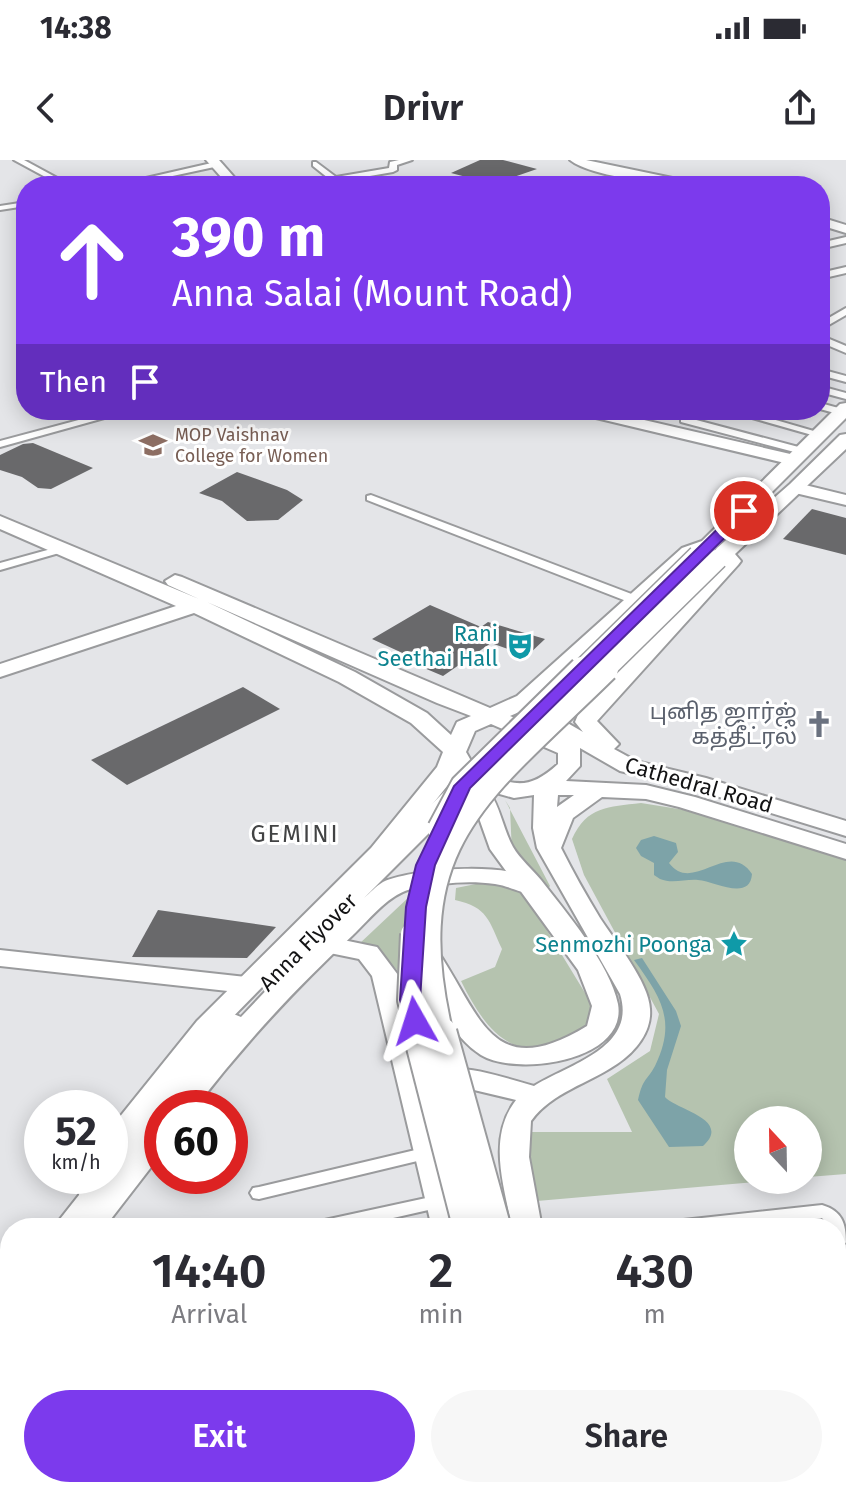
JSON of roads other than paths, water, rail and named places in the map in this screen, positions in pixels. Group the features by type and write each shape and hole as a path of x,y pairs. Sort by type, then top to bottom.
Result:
{"main road":[{"path":"492,1218 430,996 427,954 430,904 439,864 458,825 483,790 712,553 845,405"},
{"path":"712,553 797,488 846,439"},
{"path":"0,508 206,606 356,682 419,718 454,750 466,782 486,804 502,849 534,888 591,969 605,1006 600,1031 581,1044 543,1055 498,1051 480,1041 451,999 427,954"},
{"path":"0,522 206,606 557,742 570,751 569,766 546,787 545,828 549,848 559,870 628,983 637,1009 634,1033 610,1056 536,1096 516,1121 515,1148 526,1218"},
{"path":"128,1141 207,1027 380,853 448,769 465,727 518,704 638,601 689,552 712,553 731,561 616,683 588,715 586,722"},
{"name":"Anna Flyover","path":"466,1218 410,1000 416,907 425,865 466,782 712,553"},
{"path":"0,671 206,606"},
{"path":"0,682 206,606"},
{"path":"518,704 586,722 621,754 698,783"},
{"name":"Cathedral Road","path":"467,706 518,704 628,766 698,783 846,829"},
{"name":"Cathedral Road","path":"466,782 514,791 546,787 646,792 846,852"},
{"path":"549,848 563,814 599,788"},
{"path":"329,945 368,953 385,975 443,1214"},
{"path":"411,1076 474,1080 536,1096"}],"street":[{"path":"18,160 49,176"},
{"path":"364,176 393,170 393,164 408,160"},
{"path":"566,160 597,171 627,176"},
{"path":"576,160 595,168 644,176"},
{"path":"156,176 214,162"},
{"path":"316,164 330,176"},
{"path":"0,444 90,420"},
{"path":"644,420 669,430 797,456"},
{"path":"669,430 685,420 797,456"},
{"path":"766,420 819,434"},
{"path":"797,488 846,500"},
{"path":"371,498 638,601"},
{"path":"0,567 62,549"},
{"name":"Anna Flyover","path":"176,1090 241,1010 466,782"},
{"path":"195,1090 240,1033 280,990 389,888 407,880 501,877 534,888"},
{"path":"0,958 246,985"},
{"name":"Anna Flyover","path":"128,1148 144,1130"},
{"path":"259,1193 428,1153"},
{"path":"97,1218 144,1157"},
{"name":"Anna Flyover","path":"74,1218 91,1194"},
{"path":"791,1218 825,1211 831,1218"},
{"path":"408,1218 443,1214"}],"water":[{"path":"654,836 676,843 678,852 669,863 678,871 689,873 732,862 743,865 752,874 750,882 745,887 730,888 698,880 660,879 654,875 654,863 641,856 636,848 641,840"},
{"path":"642,958 676,1011 681,1026 667,1070 665,1097 707,1122 711,1129 710,1137 703,1146 669,1147 638,1100 643,1084 662,1050 665,1036 663,1010 652,986 634,960"}],"place":[{"name":"MOP Vaishnav College for Women","path":"153,445"},
{"name":"Rani Seethai Hall","path":"520,646"},
{"name":"புனித ஜார்ஜ் கத்தீட்ரல்","path":"819,724"},
{"name":"Senmozhi Poonga","path":"734,944"}],"district":[{"name":"GEMINI","path":"295,834"}]}
